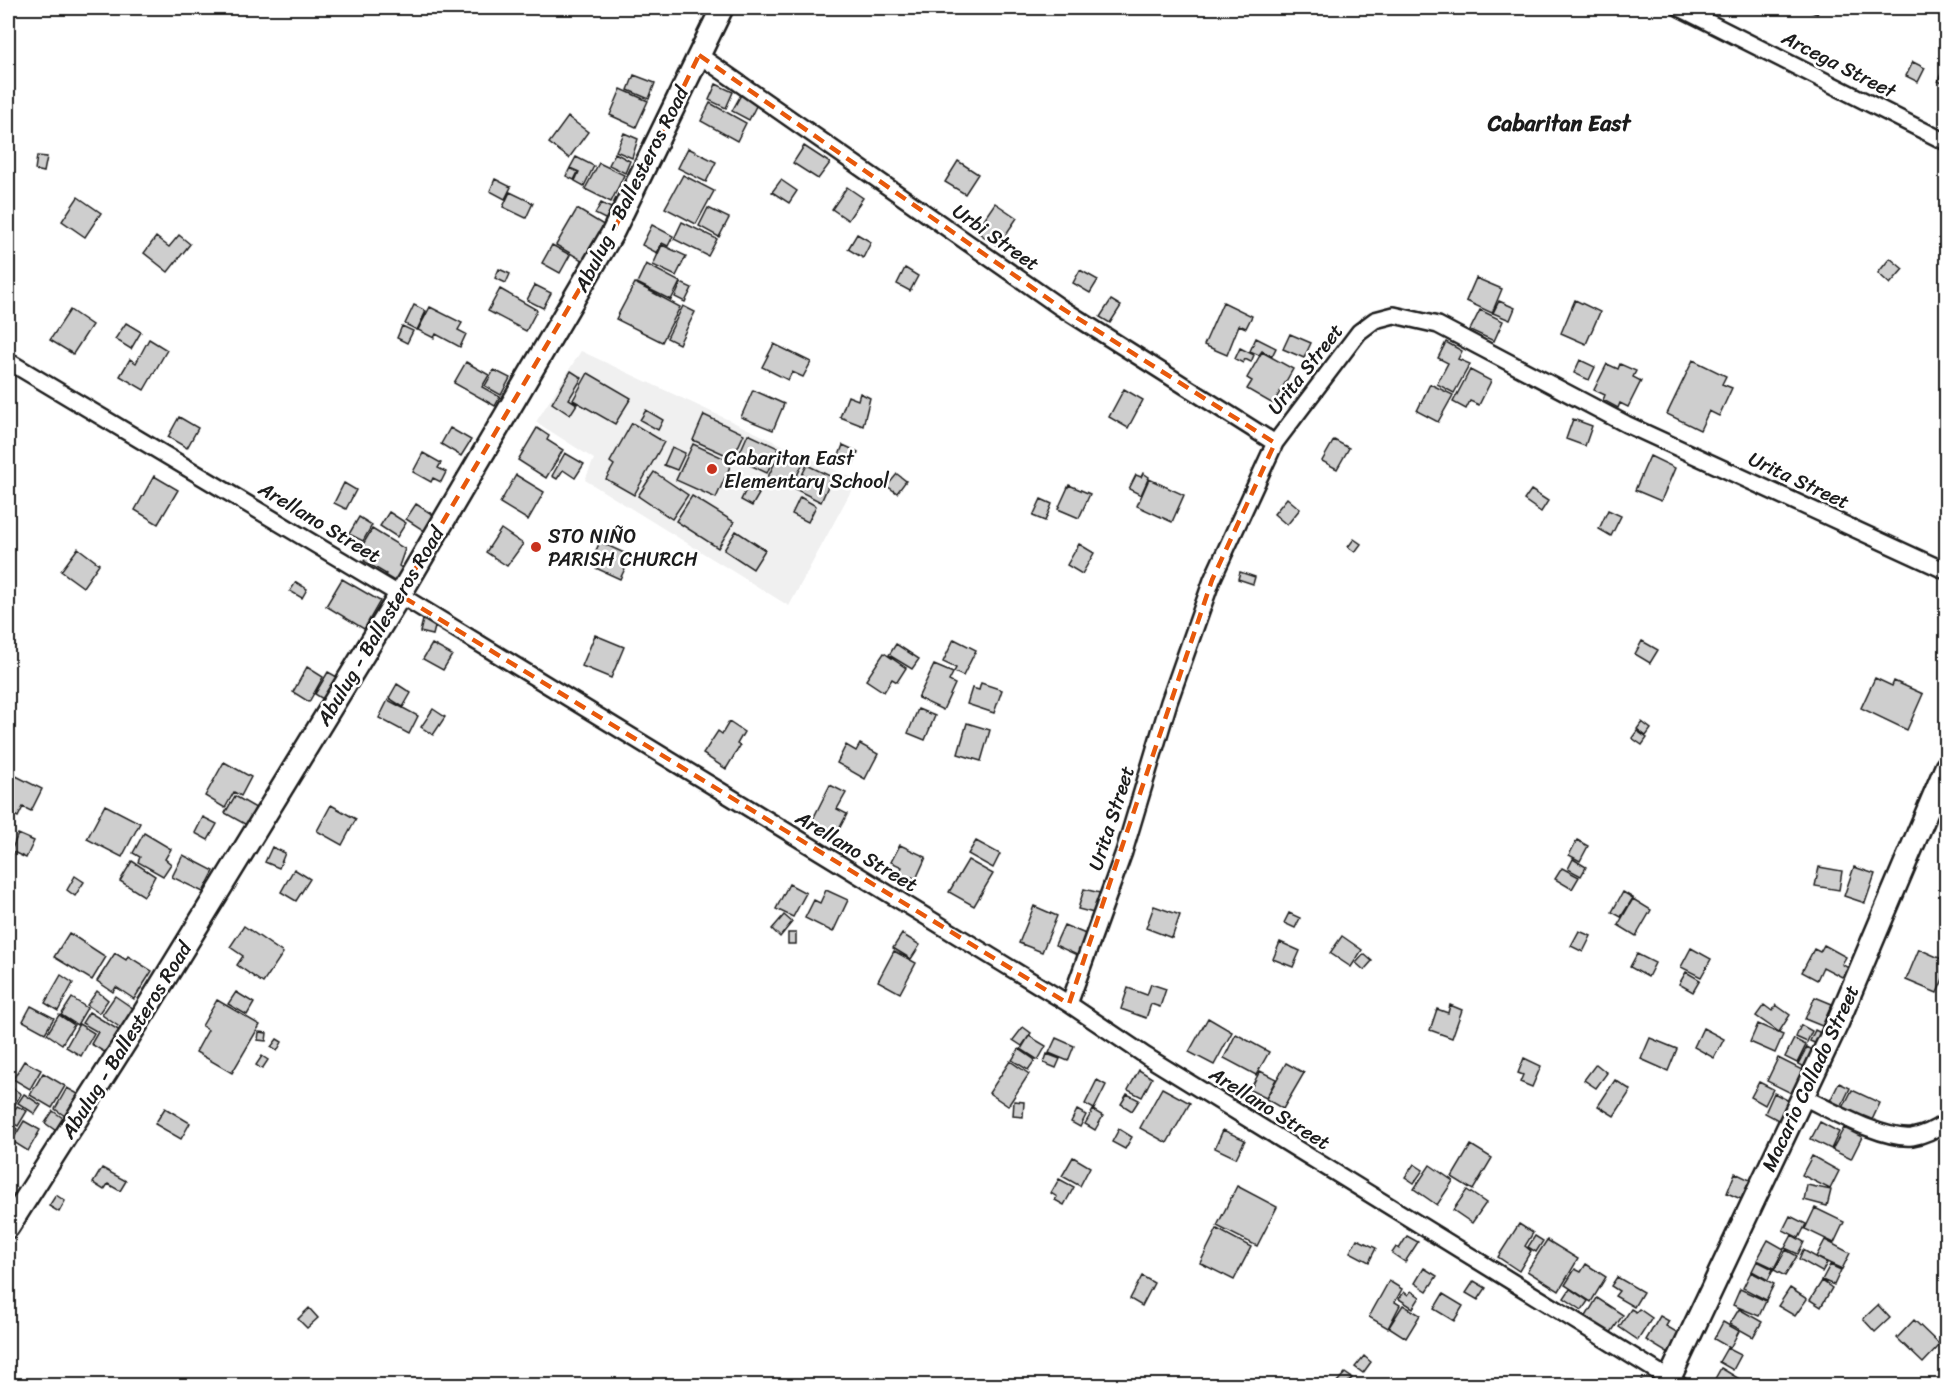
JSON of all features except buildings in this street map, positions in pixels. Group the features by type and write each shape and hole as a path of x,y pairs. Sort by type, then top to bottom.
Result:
{"main road":[{"name":"Abulug - Ballesteros Road","path":"8,1227 142,1016 400,595 613,232 722,8"},
{"name":"Macario Collado Street","path":"1672,1383 1843,1011 1947,767"}],"street":[{"name":"Arcega Street","path":"1680,8 1947,142"},
{"name":"Urbi Street","path":"699,55 1060,307 1275,443"},
{"name":"Urita Street","path":"1069,1004 1124,852 1169,702 1212,580 1275,443 1359,332 1375,320 1394,315 1416,318 1446,329 1626,424 1947,571"},
{"name":"Arellano Street","path":"8,361 64,392 400,595 1069,1004 1146,1056 1672,1383"},
{"path":"1803,1097 1891,1135 1911,1137 1925,1134 1947,1122"}],"highlighted area":[{"path":"699,55 1060,307 1275,443 1212,580 1069,1004 400,595 613,232"}],"shaded area":[{"name":"Cabaritan East Elementary School","path":"581,351 857,480 789,606 585,480 594,459 536,422"}],"place":[{"name":"Cabaritan East Elementary School","path":"712,469"},
{"name":"STO NIÑO PARISH CHURCH","path":"536,547"}],"district":[{"name":"Cabaritan East","path":"1559,123"}]}
